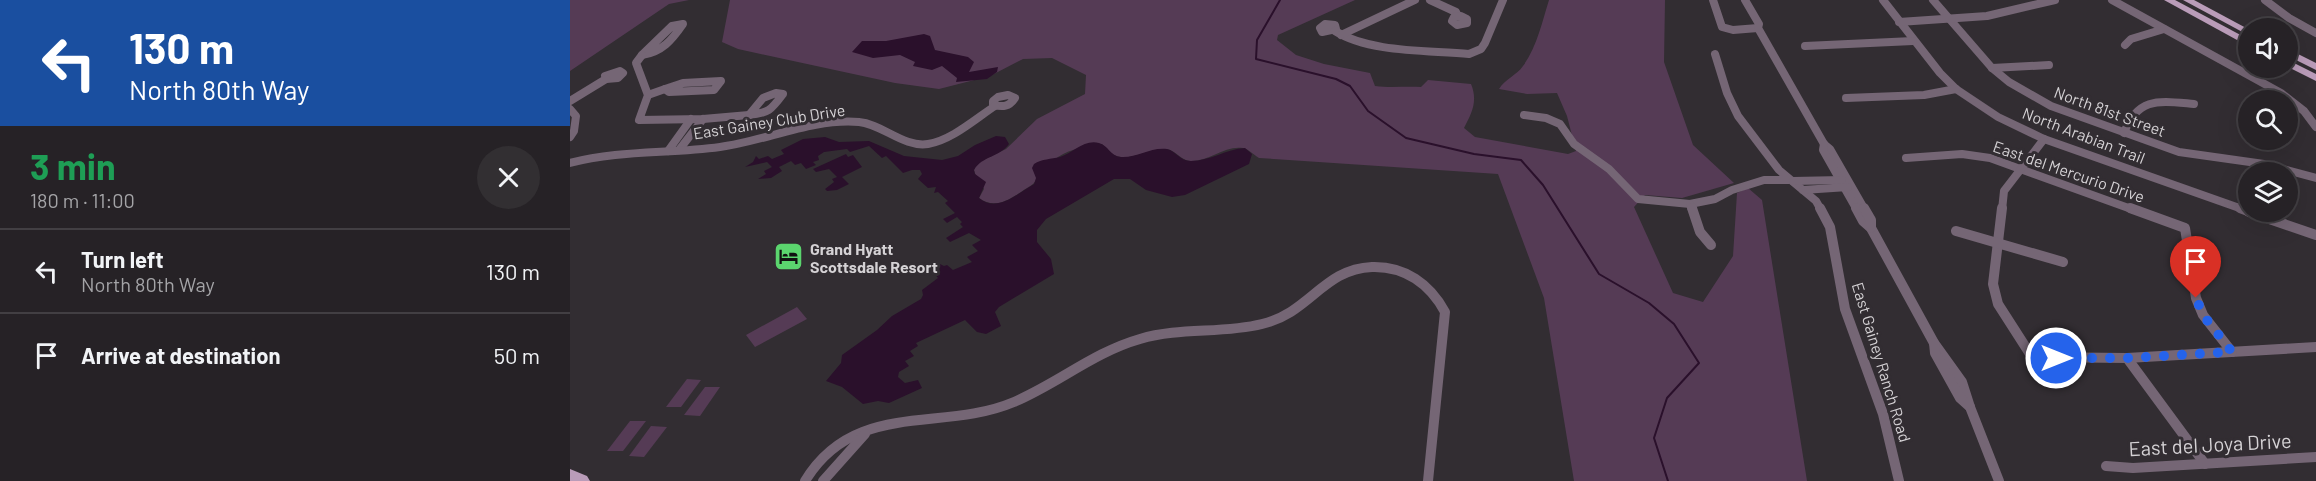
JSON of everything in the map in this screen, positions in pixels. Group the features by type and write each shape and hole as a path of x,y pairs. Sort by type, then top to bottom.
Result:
{"main road":[{"path":"2168,0 2238,38"},
{"path":"2187,0 2238,27"},
{"path":"2298,57 2316,67"},
{"path":"2298,68 2316,78"},
{"path":"570,476 582,481"}],"street":[{"path":"1415,0 1338,33 1356,43 1469,54 1481,49 1485,43 1503,0"},
{"path":"1430,0 1456,12 1458,16"},
{"path":"1713,0 1722,27 1733,30 1758,28"},
{"name":"North Arabian Trail","path":"1883,0 1913,40 1956,89 1998,117 2043,139 2238,207"},
{"name":"North 81st Street","path":"1933,0 1992,68 2010,82 2051,106 2124,134 2197,156 2264,164 2316,178"},
{"path":"1899,22 1950,20 2001,14 2055,0"},
{"path":"2112,0 2281,93 2304,111 2316,127"},
{"path":"2265,0 2289,18 2316,33"},
{"path":"1742,1 1753,24 1758,28 1824,144 1823,150 1845,183 1863,221 1871,228 1934,343 1935,353 1960,398 1970,407 1999,481"},
{"path":"641,55 659,52 671,43 683,24 672,26 641,55 636,63 648,95 683,82 721,81 714,90 669,92 665,89"},
{"path":"2125,45 2131,39 2164,29"},
{"path":"1805,46 1913,40"},
{"name":"East Gainey Ranch Road","path":"1715,54 1731,104 1772,161 1791,181 1816,201 1830,228 1845,309 1883,414 1899,481"},
{"path":"1992,68 2049,65"},
{"path":"570,100 606,79"},
{"path":"1846,98 1924,94 1956,89"},
{"name":"East Gainey Club Drive","path":"648,95 639,120 703,119 749,115"},
{"path":"2124,134 2131,115 2141,107 2155,103 2194,104"},
{"name":"East Gainey Club Drive","path":"570,163 615,153 729,146 841,123 870,124 888,130 913,144 927,144 995,106"},
{"path":"570,109 576,116 574,131 570,137"},
{"path":"1524,115 1546,118 1560,124 1574,144 1609,168 1638,199 1690,204 1715,199 1732,190 1764,180 1845,183"},
{"path":"668,151 691,119"},
{"path":"679,150 703,119"},
{"path":"2043,139 2004,191 1993,284 1998,304 2032,357 2127,358 2316,347"},
{"name":"East del Mercurio Drive","path":"1906,158 1933,155 1976,155 2020,168 2185,228 2196,298 2203,315 2232,352"},
{"path":"1803,190 1845,183"},
{"path":"1690,204 1700,232 1711,245"},
{"name":"North Arabian Trail","path":"2280,222 2316,235"},
{"path":"1956,231 2063,262"},
{"path":"805,481 827,453 851,438 899,421 966,415 998,408 1035,392 1113,348 1162,333 1246,327 1274,321 1295,311 1338,275 1364,268 1382,267 1406,273 1432,289 1445,312 1428,481"},
{"path":"2127,358 2205,464"},
{"path":"823,481 866,433"},
{"name":"East del Joya Drive","path":"2106,466 2133,468 2316,457"}],"shaded area":[{"path":"570,0 689,0 669,4 570,71"},
{"path":"730,0 1355,0 1278,35 1277,40 1296,55 1324,64 1370,73 1375,86 1421,87 1428,80 1471,84 1474,101 1472,112 1464,128 1475,137 1568,154 1576,151 1567,116 1557,93 1527,94 1499,89 1528,59 1539,34 1549,0 1665,0 1664,62 1693,145 1734,183 1682,198 1645,195 1634,207 1673,293 1703,302 1733,256 1737,193 1748,188 1762,200 1807,481 1574,481 1544,298 1498,174 1259,158 1243,148 1230,149 1197,161 1187,160 1166,149 1131,157 1118,157 1102,144 1079,148 1063,154 1051,163 1030,186 1006,201 990,203 979,198 984,189 974,170 977,163 1006,149 1037,119 1085,94 1086,75 1052,58 1023,59 990,76 939,89 895,83 738,49 722,42"},
{"path":"924,34 930,36 935,50 968,57 974,62 969,72 998,67 997,72 987,79 956,82 957,78 942,66 932,70 913,66 915,62 900,55 873,58 852,52 862,41 886,41"},
{"path":"996,136 1005,137 1009,144 1001,152 977,165 974,170 975,174 986,182 979,198 993,204 1014,197 1034,184 1036,178 1032,168 1034,164 1060,157 1088,143 1102,144 1114,155 1121,157 1161,149 1170,150 1191,161 1245,148 1252,154 1249,164 1185,195 1172,197 1146,190 1130,179 1114,179 1046,219 1037,230 1037,242 1051,259 1054,274 999,307 995,312 1001,326 986,334 977,332 965,320 916,343 918,346 910,351 914,356 905,361 909,366 899,372 898,377 905,383 918,380 922,388 889,403 878,401 863,404 842,387 826,381 841,363 842,355 877,330 892,316 921,299 922,290 938,278 933,272 935,270 933,267 940,264 947,265 953,270 972,262 967,257 978,251 972,245 981,240 969,233 950,242 946,238 963,227 957,217 947,223 943,219 955,213 945,203 948,201 938,192 934,193 936,187 928,188 918,179 922,174 920,170 903,173 886,156 882,158 869,146 850,152 847,149 824,152 818,156 819,160 813,162 816,165 806,169 801,163 795,165 791,161 779,167 782,171 771,178 758,179 766,174 764,171 772,167 767,162 745,167 753,162 756,156 759,159 768,156 772,159 784,154 781,150 803,139 825,137 839,142 869,141 904,156 942,160 958,156 975,145"},
{"path":"846,154 848,157 853,155 862,167 842,177 849,184 837,190 827,191 825,189 834,182 832,179 837,177 829,169 816,172 813,169"},
{"path":"797,307 807,319 755,347 746,335"},
{"path":"687,379 701,380 681,407 666,407"},
{"path":"705,387 720,387 700,416 684,415"},
{"path":"630,421 646,421 623,451 607,451"},
{"path":"651,426 667,427 644,457 629,456"}],"waterway":[{"path":"1280,0 1257,40 1256,59 1336,79 1350,86 1368,111 1406,138 1474,154 1521,160 1543,185 1599,274 1649,303 1674,324 1699,363 1667,398 1654,438 1668,481"}],"place":[{"name":"Grand Hyatt Scottsdale Resort","path":"789,257"}],"route":[{"path":"2056,358 2127,358 2232,352 2203,315 2196,298"}]}
